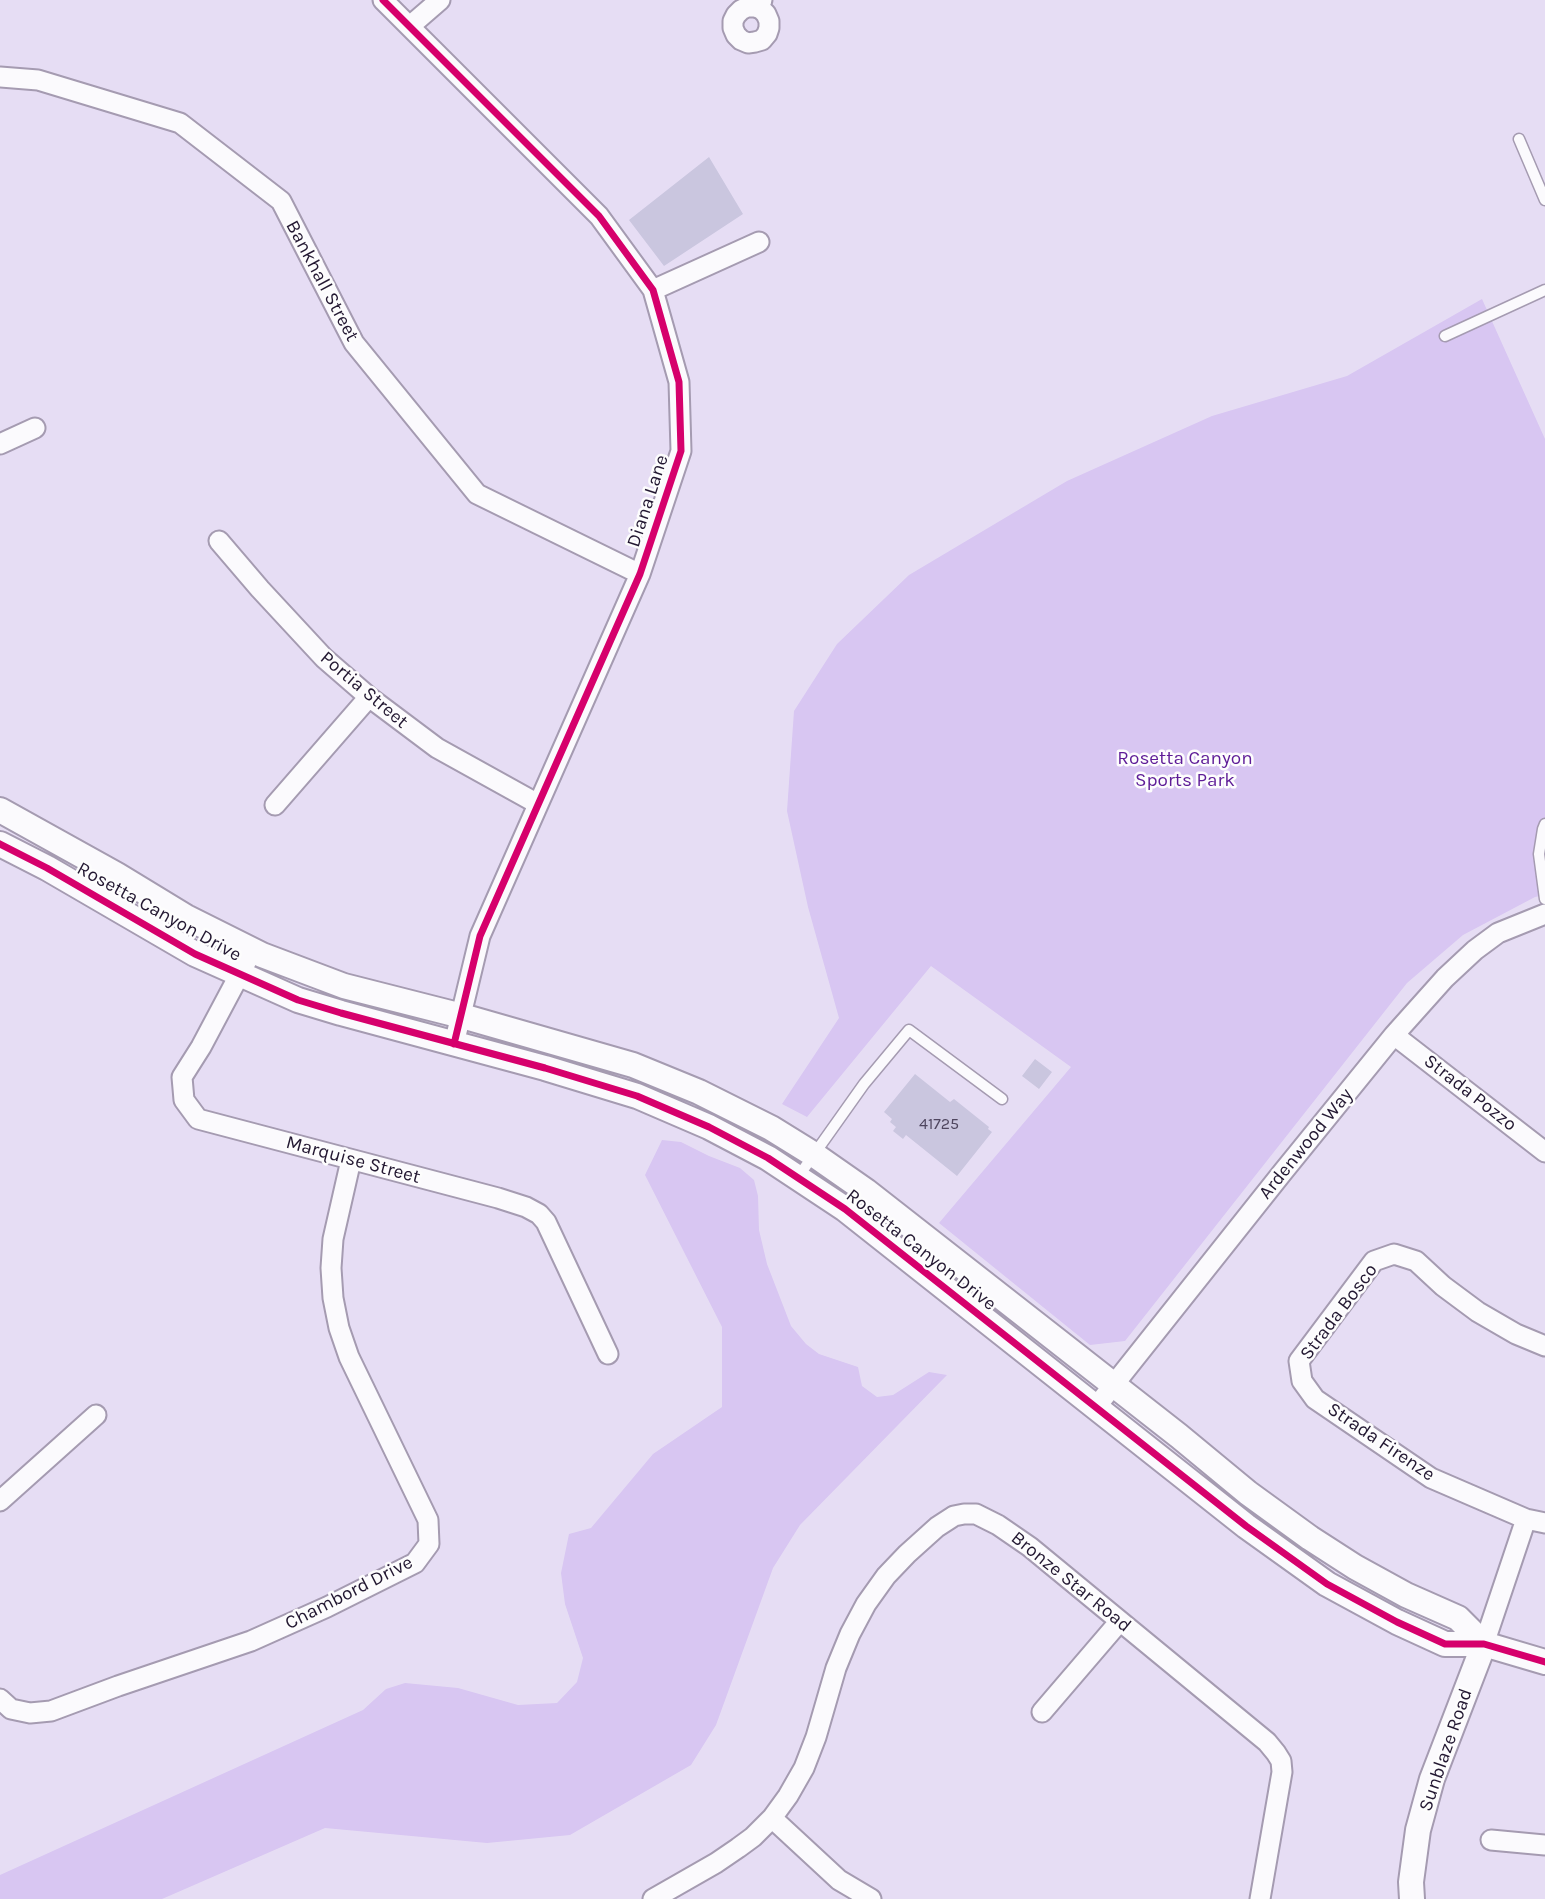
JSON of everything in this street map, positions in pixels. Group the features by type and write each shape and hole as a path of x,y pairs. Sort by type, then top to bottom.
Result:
{"street":[{"name":"Diana Lane","path":"383,0 599,216 653,290 680,382 681,452 640,574 480,936 454,1044"},
{"path":"410,26 440,0"},
{"name":"Bankhall Street","path":"0,77 38,80 180,123 261,185 281,201 354,343 477,494 640,574"},
{"path":"653,290 759,242"},
{"path":"0,444 35,428"},
{"name":"Portia Street","path":"219,541 324,658 369,697 437,748 538,804"},
{"path":"275,805 369,697"},
{"name":"Rosetta Canyon Drive","path":"0,810 186,917 252,951 344,986 634,1065 699,1092 771,1128 866,1191 1248,1493 1310,1538 1406,1595 1458,1618 1484,1644"},
{"name":"Rosetta Canyon Drive","path":"0,844 47,868 195,954 298,1000 637,1096 709,1126 768,1158 845,1209 1246,1526 1327,1584 1397,1622 1445,1644 1484,1644 1545,1662"},
{"name":"Ardenwood Way","path":"1096,1407 1394,1035 1445,978 1498,933 1545,914"},
{"name":"Marquise Street","path":"252,951 201,1048 182,1077 184,1100 198,1119 498,1198 539,1214 546,1222 608,1354"},
{"name":"Strada Pozzo","path":"1394,1035 1545,1152"},
{"name":"Chambord Drive","path":"0,1699 11,1709 30,1713 51,1710 251,1641 415,1563 429,1544 428,1520 349,1357 339,1328 333,1298 333,1239 351,1160"},
{"name":"Strada Bosco","path":"1302,1381 1299,1361 1374,1261 1394,1254 1416,1261 1443,1286 1478,1312 1516,1334 1545,1346"},
{"name":"Strada Firenze","path":"1302,1381 1315,1399 1431,1478 1536,1521"},
{"path":"0,1501 96,1415"},
{"name":"Bronze Star Road","path":"653,1899 738,1849 772,1818 804,1768 836,1668 866,1604 886,1576 937,1527 954,1516 975,1514 998,1525 1030,1547 1267,1742 1281,1761 1282,1772 1260,1899"},
{"path":"1484,1644 1536,1521"},
{"path":"1042,1712 1120,1621"},
{"name":"Sunblaze Road","path":"1412,1899 1411,1882 1418,1830 1432,1779 1484,1644"},
{"path":"772,1818 839,1880 871,1899"},
{"path":"1491,1840 1545,1845"}],"lane":[{"path":"1519,139 1545,200"},
{"path":"1445,336 1545,290"},
{"path":"1545,824 1539,854 1545,899"},
{"path":"797,1177 864,1084 909,1030 1002,1099"}],"green space":[{"name":"Rosetta Canyon Sports Park","path":"1482,299 1545,439 1545,895 1535,897 1463,935 1407,983 1125,1341 1090,1345 939,1223 1071,1067 931,966 807,1117 782,1104 839,1018 808,907 787,811 794,711 837,644 909,575 1067,481 1212,416 1347,376"},
{"path":"662,1140 681,1142 740,1168 754,1180 758,1196 759,1230 767,1264 791,1326 806,1344 819,1354 858,1367 862,1386 877,1397 893,1395 929,1372 947,1375 800,1525 773,1568 716,1725 691,1765 570,1835 487,1843 325,1828 162,1899 0,1899 0,1875 363,1710 386,1689 405,1683 458,1688 518,1705 557,1703 577,1682 583,1658 565,1604 561,1573 569,1534 591,1528 653,1454 722,1407 722,1327 645,1175"}],"building":[{"path":"709,157 743,214 664,266 629,220"},
{"path":"1035,1059 1052,1072 1039,1089 1022,1076"},
{"path":"915,1074 950,1102 954,1099 992,1132 957,1176 906,1135 903,1139 893,1131 896,1127 884,1112"}],"cycle path":[{"path":"383,0 599,216 653,290 679,382 681,451 640,574 480,936 454,1044"},
{"path":"0,844 47,868 195,954 298,1000 637,1096 709,1127 768,1158 845,1209 1246,1526 1327,1584 1397,1622 1445,1644 1484,1644 1545,1662"}]}
